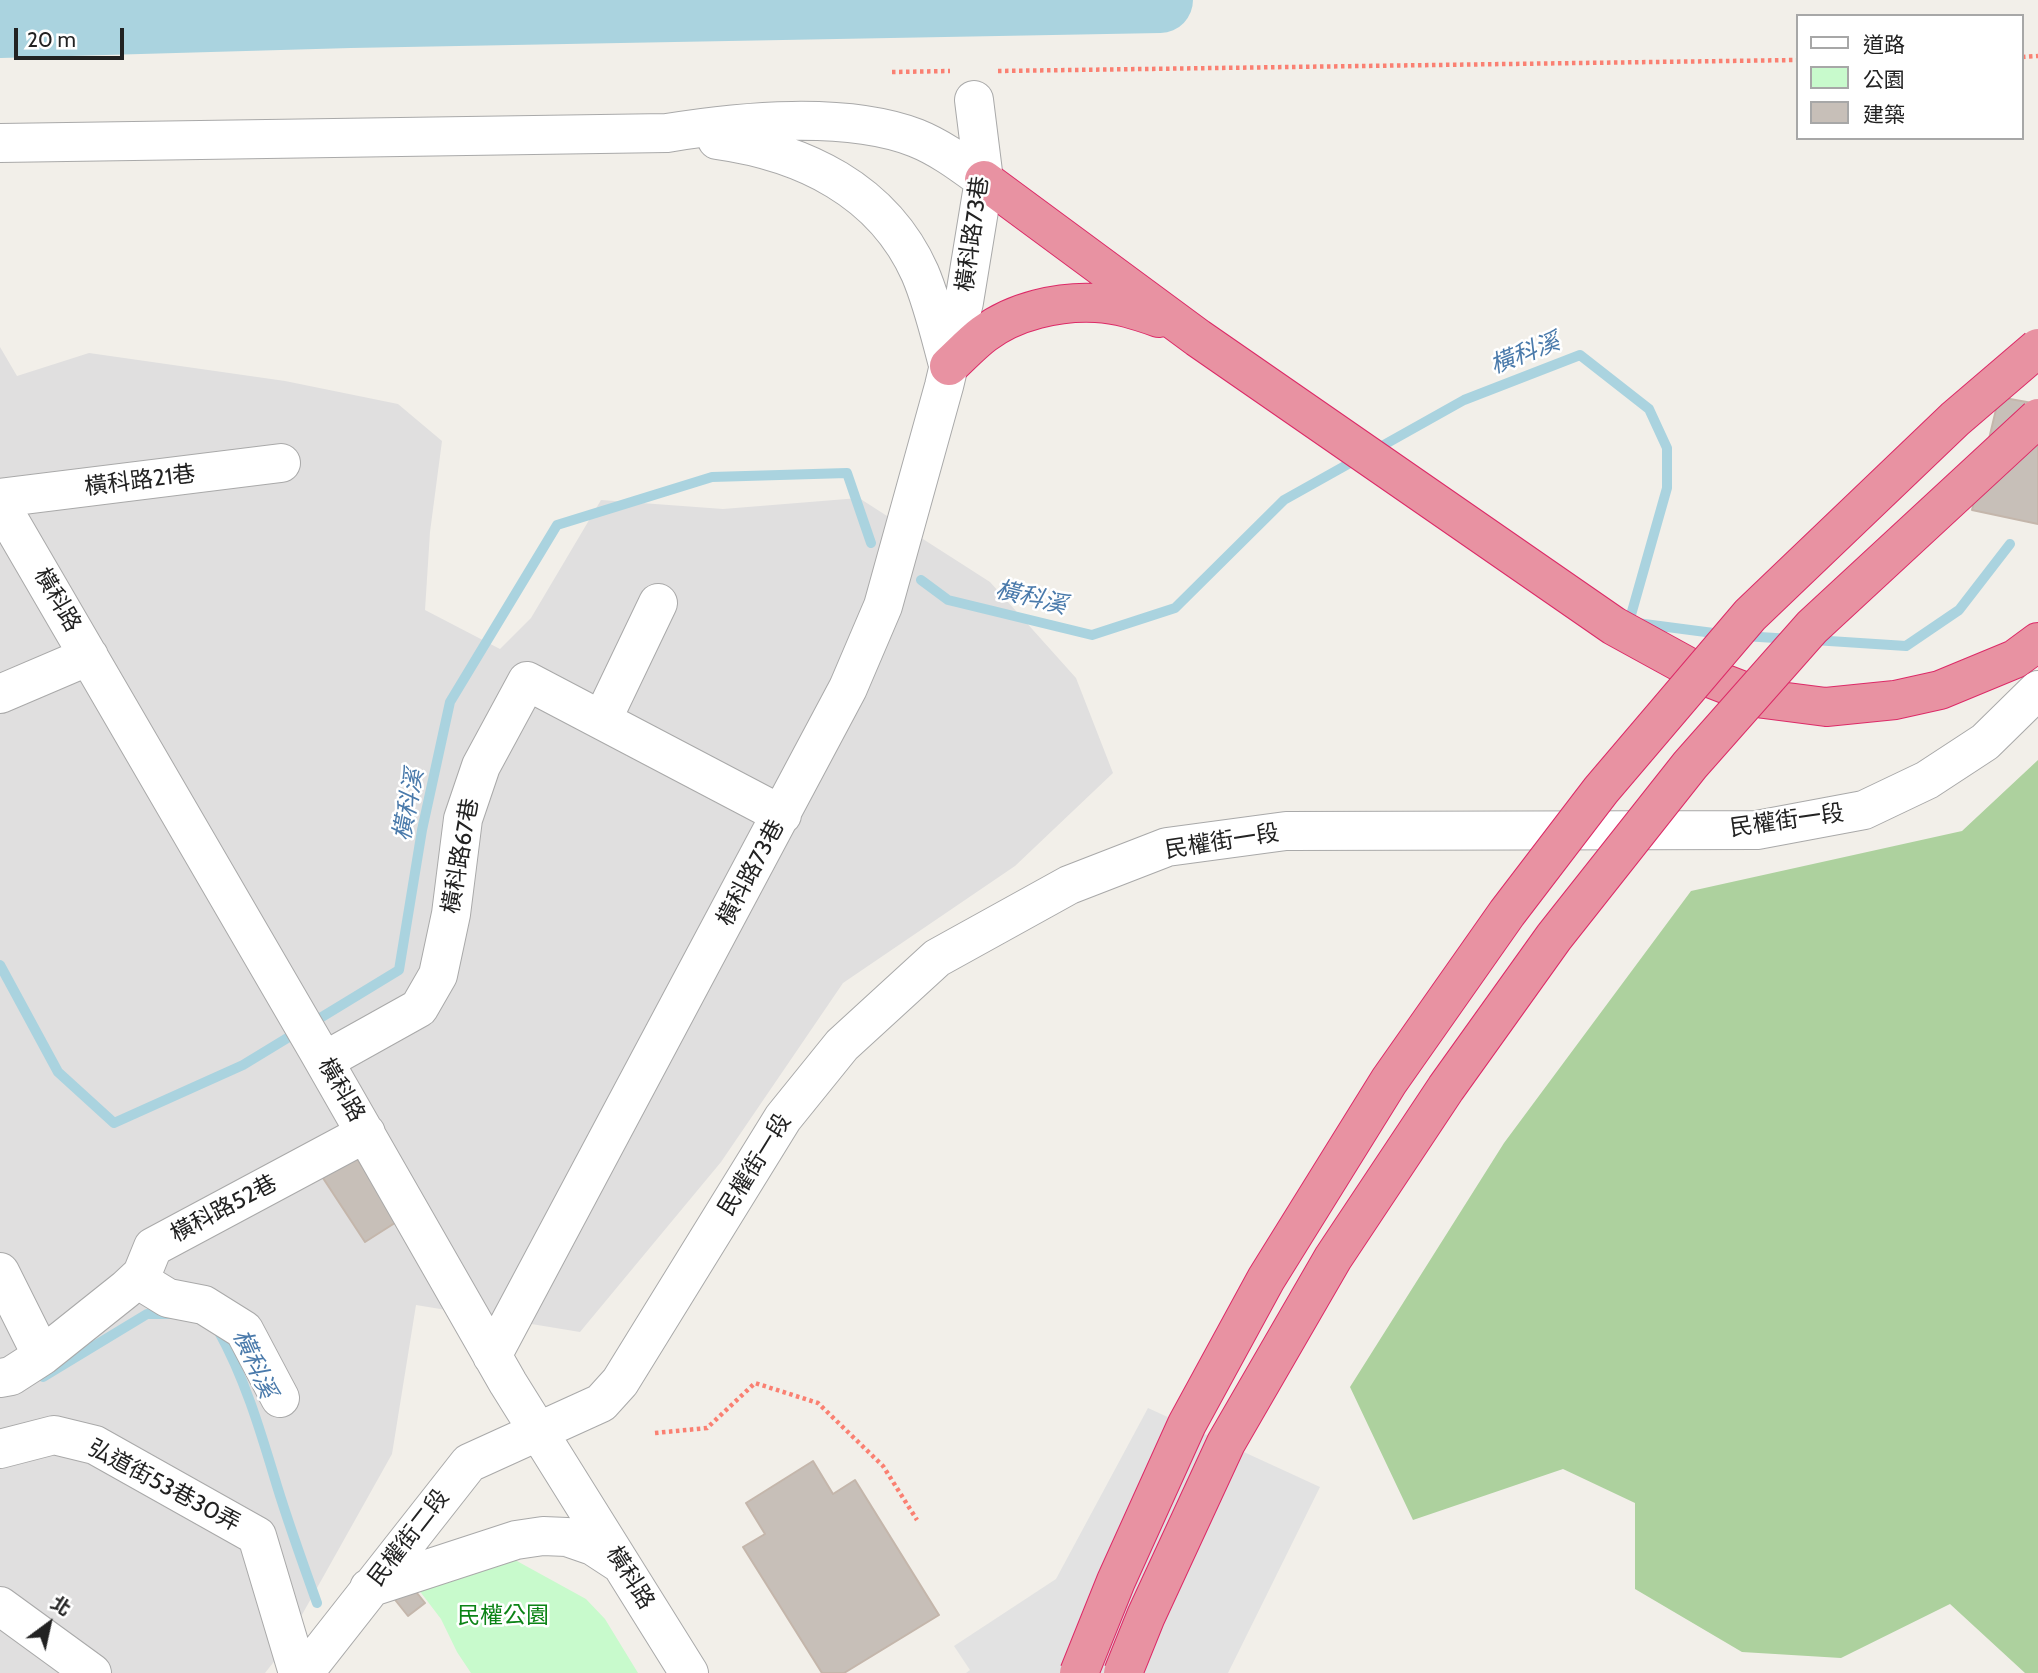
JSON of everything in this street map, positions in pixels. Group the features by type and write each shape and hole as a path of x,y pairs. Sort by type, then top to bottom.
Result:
{"highway":[{"path":"984,180 1198,338 1614,626 1707,677 1764,699 1826,707 1895,700 1940,690 2015,659 2038,642"},
{"path":"949,366 985,332 1023,313 1068,304 1097,303 1129,308 1159,318 1198,338"},
{"path":"1079,1673 1116,1581 1187,1424 1266,1279 1389,1081 1507,913 1601,790 1750,615 1955,419 2038,348"},
{"path":"1123,1673 1146,1616 1226,1443 1333,1258 1446,1088 1554,937 1690,765 1812,627 2038,418"}],"street":[{"name":"橫科路73巷","path":"492,1356 782,815 848,688 883,606 964,302 984,180 975,81"},
{"path":"0,143 667,133 711,125 809,121 881,128 915,138 948,154 984,180"},
{"name":"橫科路73巷","path":"667,133 755,146 800,160 837,178 870,204 896,234 919,271 949,366"},
{"name":"橫科路21巷","path":"0,498 281,463"},
{"name":"橫科路","path":"0,504 321,1055 492,1356 689,1673"},
{"path":"602,720 658,603"},
{"path":"0,694 89,656"},
{"name":"橫科路67巷","path":"321,1055 419,1008 438,975 451,914 463,819 481,766 527,681 782,815"},
{"name":"民權街一段","path":"536,1430 600,1403 620,1382 783,1118 842,1045 937,958 1069,885 1167,847 1286,831 1757,830 1864,810 1927,780 1985,742 2038,690"},
{"name":"橫科路52巷","path":"0,1378 11,1376 42,1356 136,1279 142,1273 153,1247 366,1133"},
{"path":"0,1272 42,1356"},
{"path":"136,1279 168,1298 204,1305 244,1330 280,1398"},
{"name":"民權街二段","path":"304,1673 469,1463 536,1430"},
{"name":"弘道街53巷30弄","path":"0,1449 54,1435 95,1445 257,1536 298,1673"},
{"path":"369,1588 516,1540 543,1536 568,1537 593,1546 620,1564"},
{"path":"0,1606 92,1673"}],"path":[{"path":"891,72 975,81 1797,60"},
{"path":"655,1433 707,1428 755,1382 818,1403 883,1465 917,1520"}],"shaded area":[{"path":"0,347 17,376 89,353 285,381 398,404 442,441 430,532 425,610 500,649 531,618 601,500 723,509 859,498 990,582 1076,678 1113,773 1015,866 843,983 721,1162 580,1332 416,1305 392,1454 280,1654 265,1673 0,1673"},
{"path":"1148,1408 1320,1487 1228,1673 966,1673 970,1670 954,1646 1056,1579"}],"green space":[{"path":"2038,760 2038,1673 2025,1673 1950,1604 1841,1658 1742,1652 1635,1589 1635,1503 1563,1469 1413,1520 1350,1387 1504,1143 1691,891 1962,831"},
{"name":"民權公園","path":"506,1555 586,1599 605,1619 638,1673 471,1673 441,1619 412,1581"}],"building":[{"path":"1999,397 2038,404 2038,524 1972,510"},
{"path":"354,1154 398,1221 365,1242 321,1175"},
{"path":"813,1461 833,1494 855,1480 939,1615 844,1673 822,1673 743,1547 765,1534 746,1503"},
{"path":"409,1583 425,1603 408,1616 392,1596"}],"waterway":[{"path":"0,25 350,15 1160,0"},
{"name":"橫科溪","path":"1373,451 1464,400 1580,355 1649,409 1667,448 1667,488 1629,622 1721,634"},
{"name":"橫科溪","path":"921,580 948,600 1092,635 1175,608 1284,500 1359,458"},
{"name":"橫科溪","path":"0,965 58,1072 114,1123 243,1065 399,970 422,830 450,702 557,525 712,477 847,473 871,543"},
{"name":"橫科溪","path":"1814,640 1906,646 1959,610 2010,544"},
{"name":"橫科溪","path":"1744,636 1791,639"},
{"name":"橫科溪","path":"43,1377 147,1314 171,1314"},
{"name":"橫科溪","path":"218,1330 252,1406 317,1603"}]}
